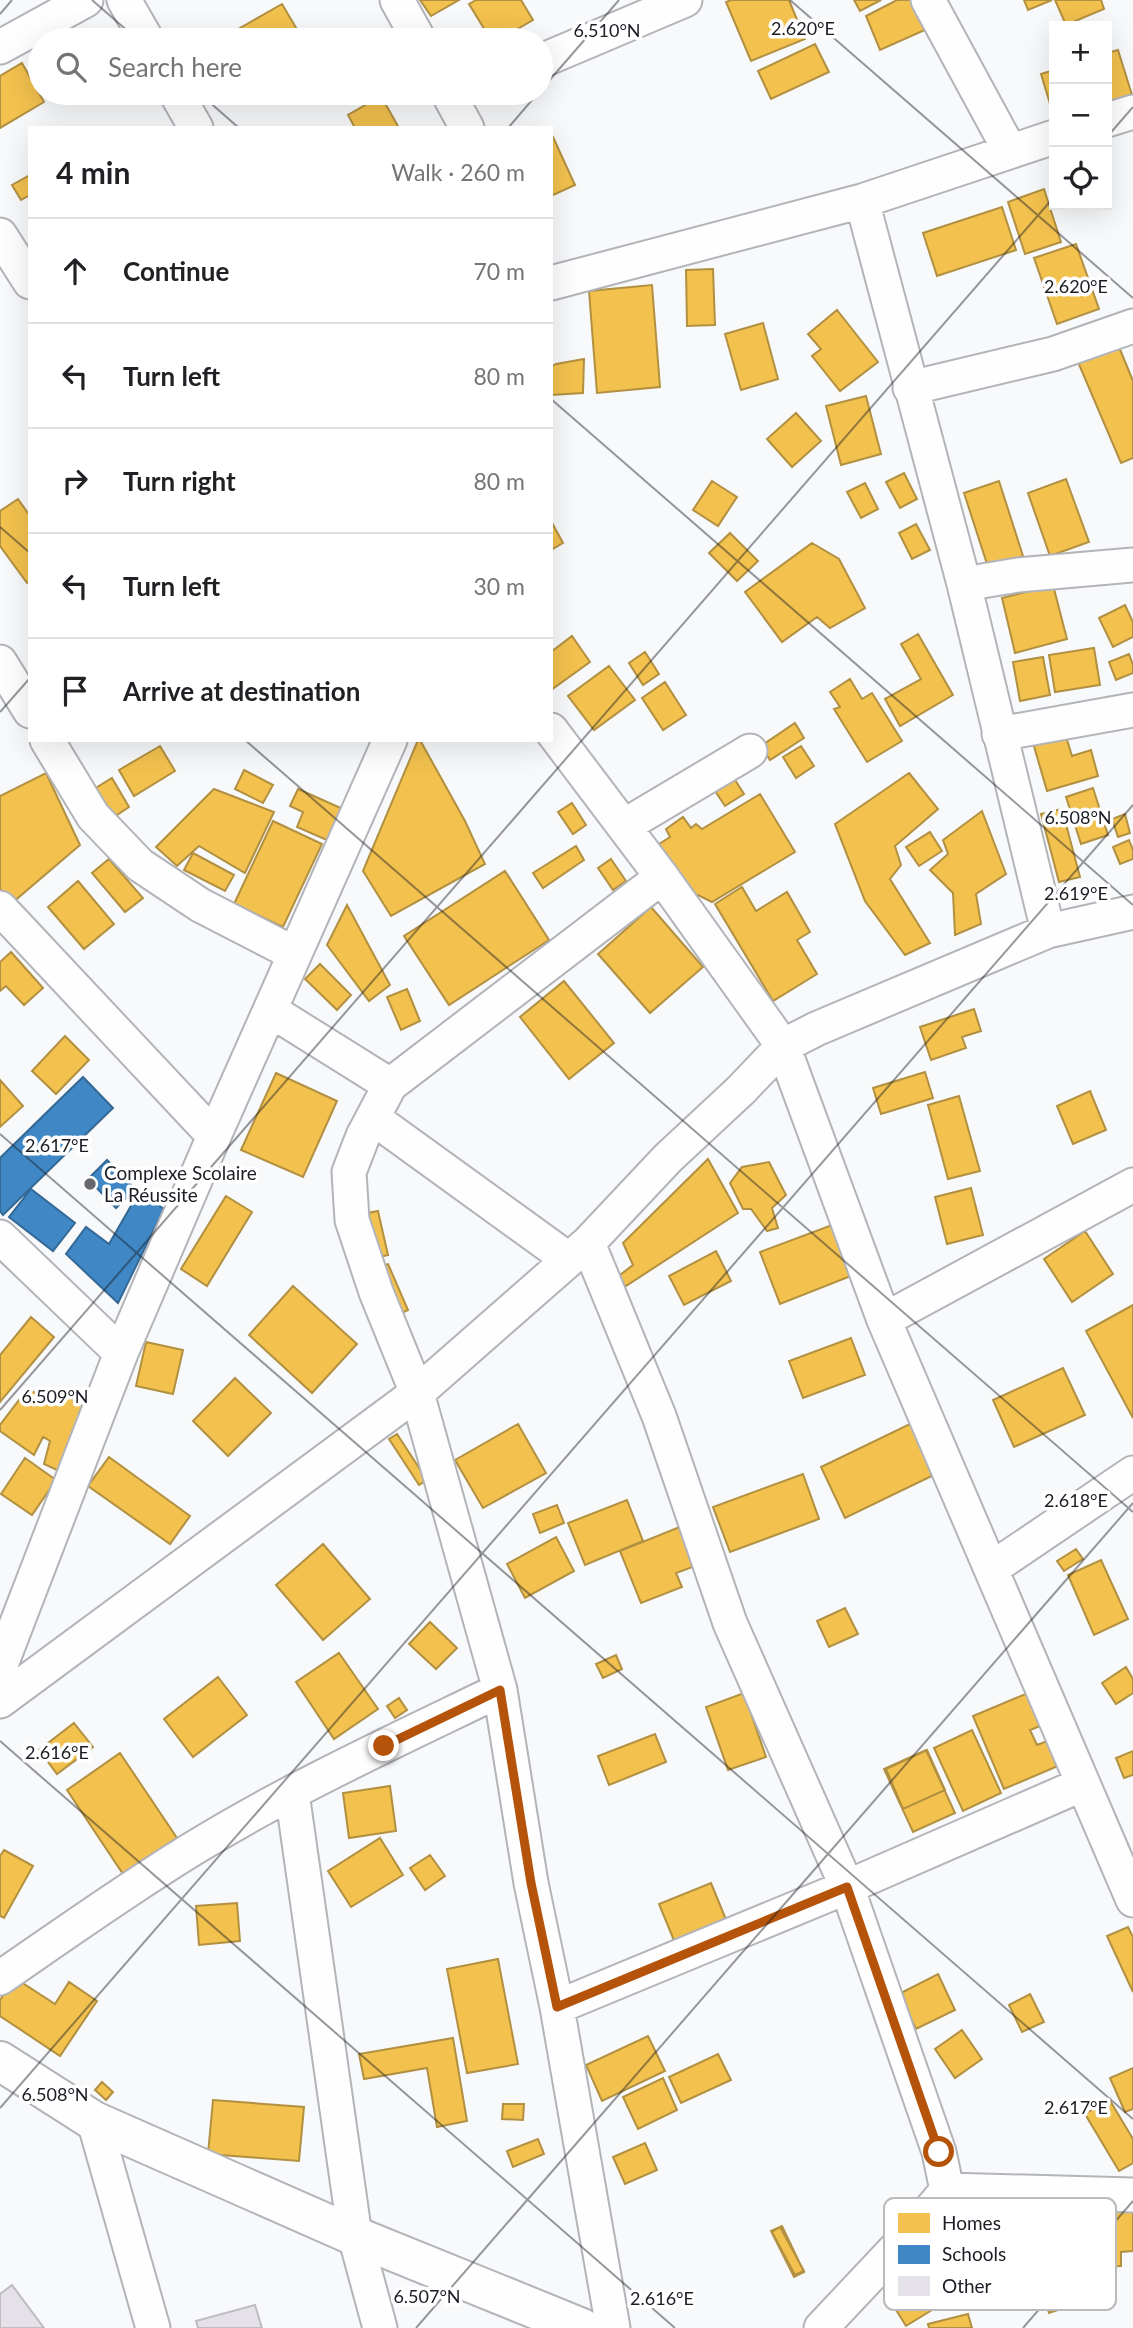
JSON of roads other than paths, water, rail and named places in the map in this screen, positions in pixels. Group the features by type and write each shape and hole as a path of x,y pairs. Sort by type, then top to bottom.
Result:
{"street":[{"path":"35,28 86,0"},
{"path":"124,0 140,28"},
{"path":"397,0 412,28"},
{"path":"553,56 685,0"},
{"path":"928,0 1010,151"},
{"path":"0,47 28,32"},
{"path":"183,105 195,126"},
{"path":"459,105 466,126"},
{"path":"1112,118 1133,112"},
{"path":"553,282 862,201 1049,139"},
{"path":"862,201 964,584 1048,931"},
{"path":"0,235 28,279"},
{"path":"910,388 1053,354 1133,326"},
{"path":"964,584 1018,575 1133,565"},
{"path":"0,662 28,708"},
{"path":"999,734 1133,710"},
{"path":"553,733 662,877 783,1046 884,1320 1133,1900"},
{"path":"48,742 93,816 140,865 200,905 295,954"},
{"path":"0,1667 121,1353 389,742"},
{"path":"624,827 750,751"},
{"path":"613,2328 557,2007 531,1883 500,1690 418,1393 376,1292 352,1220 349,1172 363,1136 390,1085 662,877"},
{"path":"0,908 214,1136"},
{"path":"0,1701 418,1393 578,1251 668,1158 741,1090 783,1046 816,1029 1048,931 1133,912"},
{"path":"270,1010 390,1085"},
{"path":"373,1118 578,1251 659,1416 730,1623 847,1887 939,2152 947,2190"},
{"path":"884,1320 1133,1185"},
{"path":"0,1237 121,1353"},
{"path":"990,1569 1133,1473"},
{"path":"0,1978 106,1904 195,1847 292,1793 500,1690"},
{"path":"557,2007 847,1887 1083,1784"},
{"path":"292,1793 355,2236 380,2328"},
{"path":"0,2061 94,2121 355,2236 582,2328"},
{"path":"94,2121 153,2328"},
{"path":"947,2190 1133,2195"},
{"path":"940,2198 947,2190"},
{"path":"821,2328 884,2261"}],"place":[{"name":"Complexe Scolaire La Réussite","path":"90,1184"}]}
